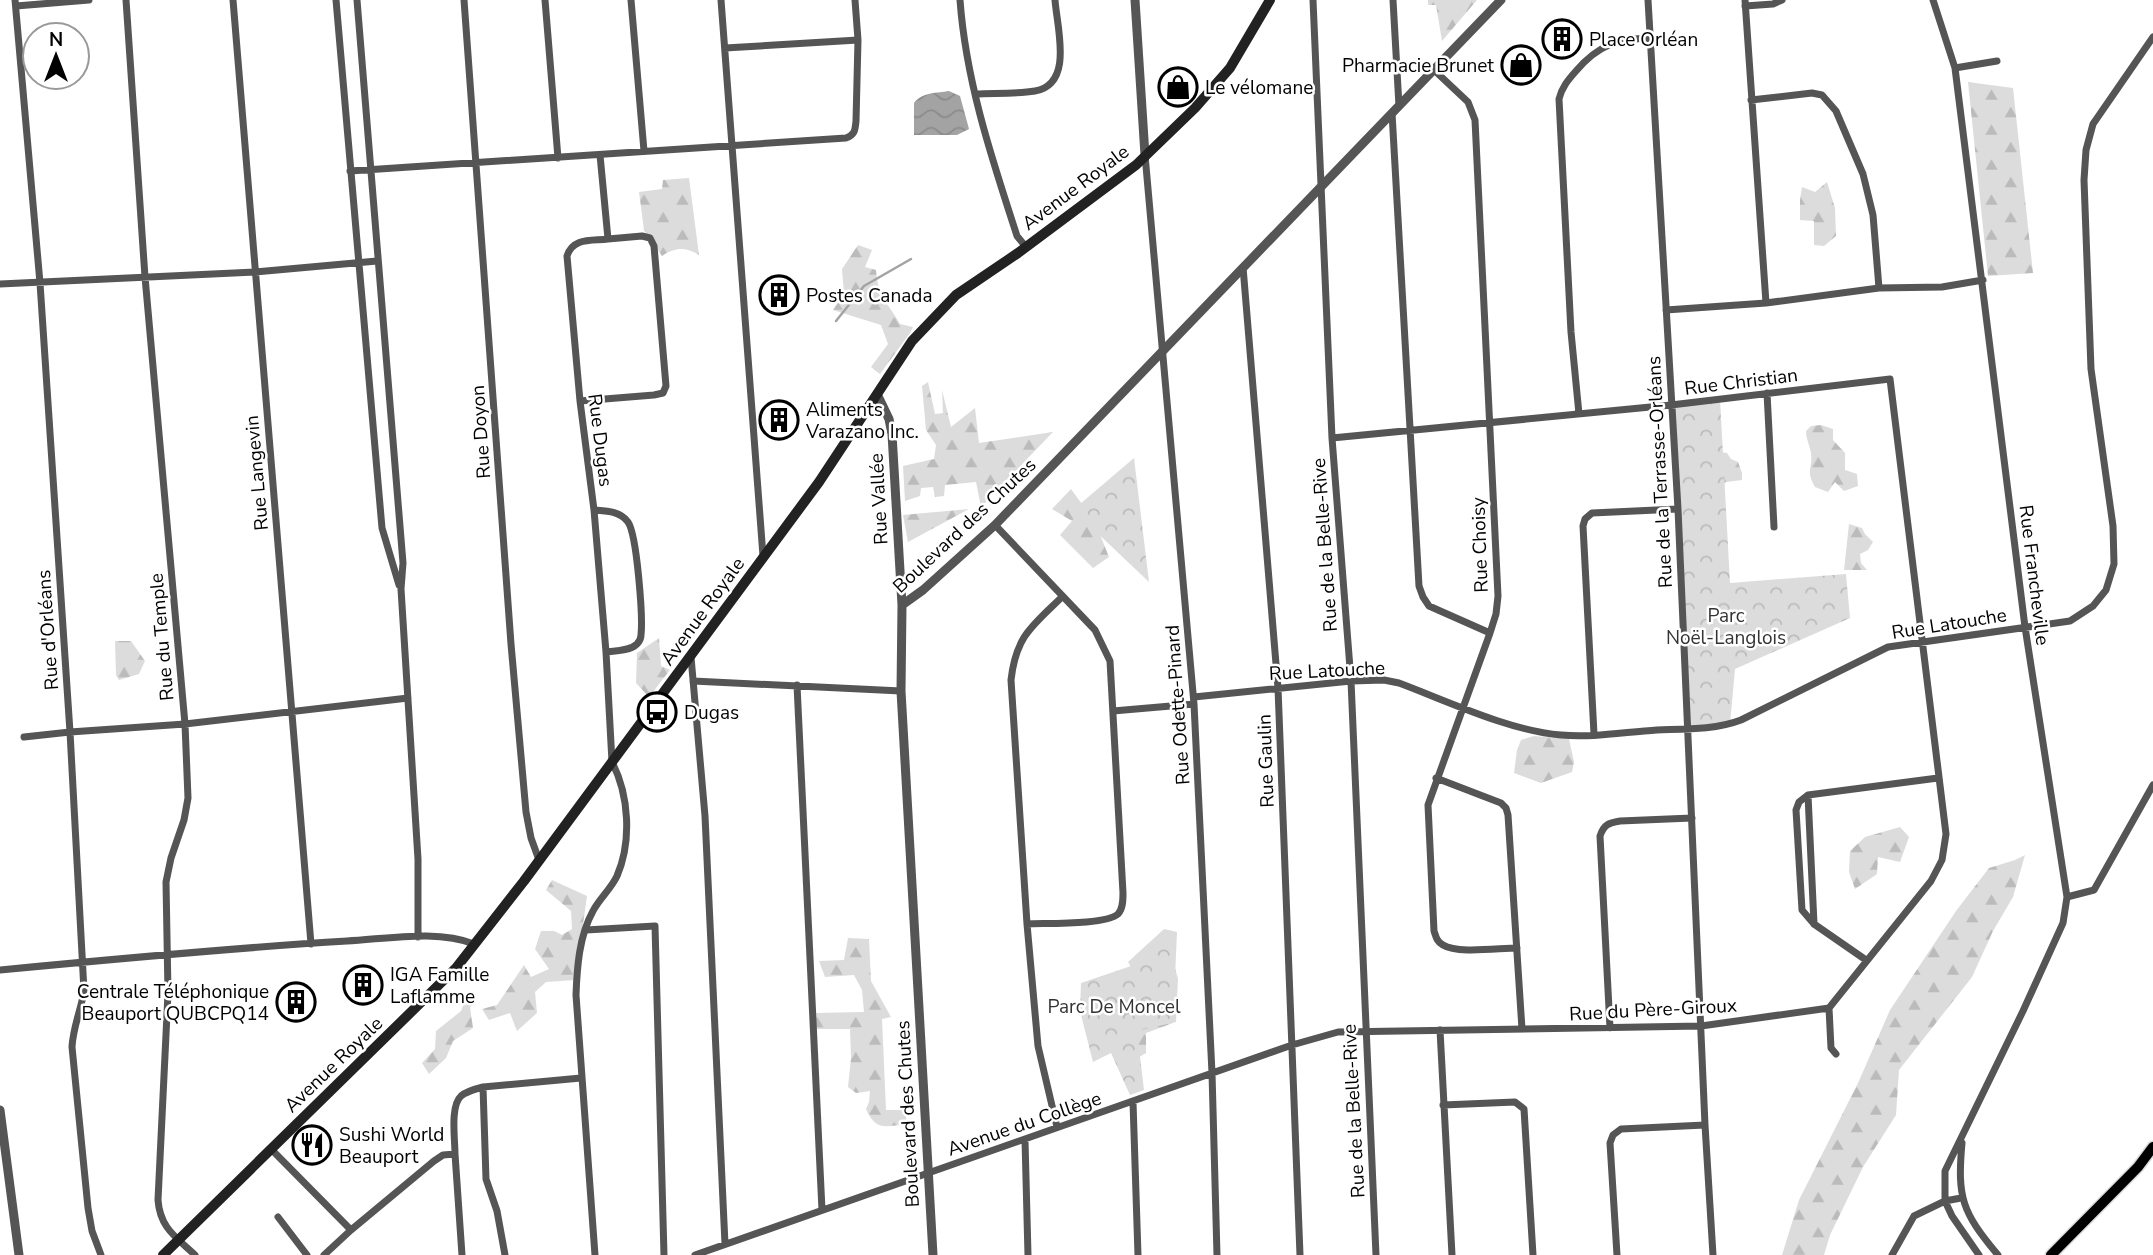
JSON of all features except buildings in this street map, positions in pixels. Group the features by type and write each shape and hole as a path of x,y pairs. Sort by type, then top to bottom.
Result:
{"main road":[{"name":"Avenue Royale","path":"163,1255 456,968 691,657 819,482 912,341 956,295 1136,165 1195,108 1230,68 1270,0"},
{"path":"2051,1255 2132,1173 2153,1147"}],"street":[{"path":"16,3 89,0"},
{"name":"Rue du Temple","path":"126,0 145,277 185,724 188,798 166,882 167,993 158,1200 159,1216 195,1255"},
{"name":"Rue Langevin","path":"233,0 311,944"},
{"path":"335,0 382,528 401,589"},
{"path":"357,0 403,564 401,589 418,859 418,937"},
{"name":"Rue Doyon","path":"464,0 512,657 526,812 539,860"},
{"path":"545,0 558,159"},
{"path":"631,0 644,151"},
{"path":"721,0 764,556"},
{"path":"350,172 852,136 856,121 858,40 855,0"},
{"path":"960,0 962,29 981,123 1017,236 1026,247"},
{"path":"975,94 1038,90 1053,82 1060,71 1055,0"},
{"path":"1135,0 1145,155"},
{"name":"Rue de la Belle-Rive","path":"1313,0 1332,438 1350,681 1376,1255"},
{"path":"1393,0 1395,109 1419,586 1430,606 1490,633"},
{"name":"Boulevard des Chutes","path":"933,1255 901,691 902,605 923,590 995,525 1501,0"},
{"name":"Rue de la Terrasse-Orléans","path":"1648,0 1678,509 1713,1255"},
{"path":"1766,303 1745,3 1773,4 1782,0"},
{"name":"Rue Francheville","path":"1933,0 1955,68 2025,627 2067,897 2063,923 1945,1171 1945,1201"},
{"name":"Rue d'Orléans","path":"16,3 40,283 84,991 82,1007 72,1032 72,1047 88,1208 92,1231 102,1255"},
{"name":"Rue Latouche","path":"1113,711 1278,688 1384,680 1540,732 1561,735 1689,729 1741,720 1888,647 2070,621 2093,606 2106,590 2114,564 2113,526 2091,369 2084,180 2086,150 2094,124 2153,37"},
{"path":"1578,414 1570,318 1559,99 1561,89 1599,48 1631,39 1650,38"},
{"path":"725,48 858,40"},
{"path":"1955,68 1997,61"},
{"name":"Rue Choisy","path":"1434,70 1468,102 1475,120 1498,596 1490,633 1436,778 1426,813 1434,931 1443,946 1454,949 1517,948"},
{"path":"1751,100 1812,93 1822,95 1836,111 1870,197 1879,288"},
{"path":"600,155 608,239"},
{"name":"Rue Odette-Pinard","path":"1145,155 1194,700 1212,1073 1217,1255"},
{"name":"Rue Dugas","path":"580,401 663,393 666,386 654,246 650,238 642,236 577,242 569,248 567,256 580,401 594,510 612,762 620,776 626,814 622,862 616,879 592,911 578,964 576,995 595,1255"},
{"path":"0,284 255,272 377,261"},
{"name":"Rue Gaulin","path":"1244,267 1278,688 1300,1255"},
{"path":"1666,310 1766,303 1879,288 1942,287 1983,280"},
{"name":"Rue Christian","path":"1332,438 1671,405 1890,379 1924,641"},
{"path":"1767,393 1774,527"},
{"name":"Rue Vallée","path":"877,394 889,419 892,434 902,605"},
{"path":"1594,734 1583,526 1592,513 1678,509"},
{"path":"594,510 619,513 627,520 633,532 639,594 642,637 632,647 606,652"},
{"path":"995,525 1095,630 1110,661 1122,906 1118,914 1102,920 1027,924"},
{"path":"1057,1127 1038,1046 1011,680 1013,659 1020,642 1062,597"},
{"path":"1836,1054 1832,1048 1829,1008 1931,881 1942,860 1946,834 1924,641"},
{"path":"691,657 705,816 725,1244"},
{"path":"692,681 901,691"},
{"path":"797,685 822,1210"},
{"path":"24,737 185,724 408,698"},
{"path":"1436,778 1501,803 1506,808 1522,1029"},
{"path":"1866,960 1814,924 1802,910 1796,810 1799,802 1808,795 1938,778"},
{"path":"2067,897 2094,890 2153,785"},
{"path":"1808,795 1814,924"},
{"path":"1611,1028 1600,836 1603,827 1610,822 1692,818"},
{"path":"586,930 655,926 664,1255"},
{"path":"0,970 418,937 460,939 474,944"},
{"name":"Rue du Père-Giroux","path":"1365,1032 1701,1026 1829,1008"},
{"path":"1440,1030 1452,1255"},
{"name":"Avenue du Collège","path":"695,1255 1292,1045 1338,1032 1365,1032"},
{"path":"462,1255 455,1154 455,1109 458,1098 483,1087 581,1078"},
{"path":"483,1087 486,1179 497,1211 505,1255"},
{"path":"1133,1102 1138,1255"},
{"path":"1443,1105 1515,1102 1524,1110 1533,1255"},
{"path":"0,1110 19,1255"},
{"path":"1618,1255 1610,1143 1613,1135 1621,1129 1705,1125"},
{"name":"Rue Francheville","path":"1962,1135 1959,1174 1961,1198 1972,1221 1998,1255"},
{"path":"1025,1140 1028,1255"},
{"path":"271,1149 351,1230"},
{"path":"324,1255 434,1161 443,1155 455,1154"},
{"path":"1892,1255 1914,1216 1945,1201 1961,1198"},
{"path":"1945,1201 1979,1255"},
{"path":"278,1217 307,1255"}],"green space":[{"path":"1428,0 1477,0 1442,41 1436,5 1428,5"},
{"path":"1968,82 2013,88 2033,273 1988,276"},
{"path":"689,178 699,255 680,249 662,256 644,230 639,192 662,189 663,180"},
{"path":"1827,182 1835,208 1836,236 1824,246 1814,245 1814,221 1800,220 1802,187 1815,192"},
{"path":"858,245 872,250 865,267 876,270 881,293 900,324 913,327 880,374 871,367 888,344 881,325 833,310 844,294 842,269"},
{"path":"928,382 935,414 943,413 942,390 951,427 975,408 979,443 1053,432 981,507 976,482 945,485 944,496 935,497 933,487 921,488 920,496 905,501 903,466 934,459 936,445 926,430 922,386"},
{"name":"Parc Noël-Langlois","path":"1720,399 1730,583 1846,574 1850,618 1735,669 1730,724 1689,729 1671,405"},
{"path":"1821,425 1833,429 1833,440 1845,453 1845,470 1857,474 1858,486 1844,491 1835,482 1828,492 1815,487 1810,476 1811,453 1806,431 1811,426"},
{"path":"1720,452 1727,453 1731,459 1738,462 1742,480 1726,482 1716,489"},
{"path":"1134,458 1149,582 1073,510"},
{"path":"1071,489 1095,522 1109,557 1093,568 1060,535 1072,521 1052,509"},
{"path":"969,509 908,542 903,515"},
{"path":"1849,524 1862,528 1873,542 1868,550 1860,554 1861,563 1867,570 1844,570"},
{"path":"659,638 661,666 670,670 649,697 636,683 637,653"},
{"path":"115,641 131,641 145,661 139,674 119,680 116,675"},
{"path":"1534,736 1569,739 1574,762 1572,772 1541,783 1514,773 1521,740"},
{"path":"1900,827 1909,837 1900,862 1878,857 1877,874 1855,889 1849,872 1850,851 1865,837"},
{"path":"2025,855 2013,897 1993,931 1972,977 1899,1070 1896,1115 1863,1167 1830,1235 1824,1255 1782,1255 1799,1200 1858,1083 1890,1010 1956,911 1989,868"},
{"path":"552,880 587,896 575,980 546,982 535,992 537,1013 517,1031 510,1013 489,1020 482,1009 497,1005 524,965 531,977 549,969 535,949 541,931 554,931 562,935 572,929 571,911 546,890"},
{"path":"1164,929 1177,932 1173,1023 1146,1033 1146,1053 1136,1059 1129,1043 1152,1003 1128,962"},
{"path":"848,938 869,939 871,981 891,1017 882,1019 886,1110 905,1110 907,1124 878,1124 866,1109 870,1091 856,1093 848,1087 850,1029 815,1029 815,1013 864,1012 862,990 854,975 825,977 819,961 844,960"},
{"name":"Parc De Moncel","path":"1161,943 1168,943 1178,979 1176,1022 1137,1031 1144,1090 1130,1095 1111,1053 1093,1062 1080,1011 1081,983 1131,966"},
{"path":"468,993 475,1004 470,1007 473,1028 453,1041 446,1058 429,1074 422,1063 435,1049 436,1031 461,1011"}],"water":[{"path":"949,91 960,96 969,129 957,135 914,135 914,103 917,99"}],"waterway":[{"path":"836,321 864,286 911,259"}],"place":[{"name":"Place Orléan","path":"1562,39"},
{"name":"Pharmacie Brunet","path":"1521,65"},
{"name":"Le vélomane","path":"1178,87"},
{"name":"Postes Canada","path":"779,295"},
{"name":"Aliments Varazano Inc.","path":"779,420"},
{"name":"Dugas","path":"657,712"},
{"name":"IGA Famille Laflamme","path":"363,985"},
{"name":"Centrale Téléphonique Beauport QUBCPQ14","path":"296,1002"},
{"name":"Sushi World Beauport","path":"312,1145"}]}
